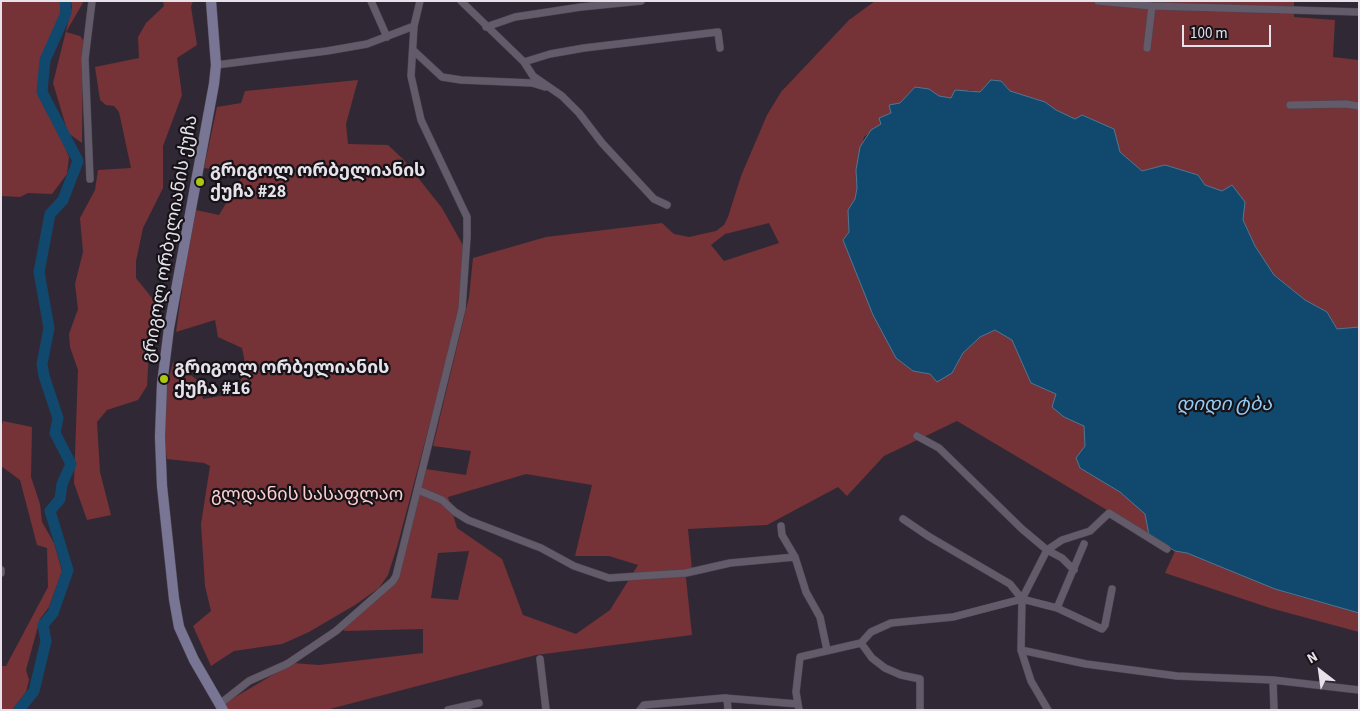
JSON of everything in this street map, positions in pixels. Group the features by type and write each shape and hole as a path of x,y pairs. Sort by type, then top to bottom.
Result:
{"main road":[{"name":"გრიგოლ ორბელიანის ქუჩა","path":"211,1 216,65 209,114 168,328 162,384 160,437 162,486 174,599 179,627 187,647 222,707"}],"street":[{"path":"90,179 85,59 92,1"},
{"path":"371,1 387,37"},
{"path":"222,707 249,681 287,664 336,631 393,581 418,490 462,309 467,237 467,217 422,120 411,76 414,26 420,1"},
{"path":"461,1 524,62 533,76 562,96 579,113 602,143 654,199 667,206"},
{"path":"486,26 515,18 581,7 641,1"},
{"path":"1098,1 1152,6 1359,12"},
{"path":"1147,48 1152,6"},
{"path":"216,65 367,44 414,26"},
{"path":"524,62 550,54 584,48 718,32 720,48"},
{"path":"414,51 442,77 461,80 532,83 550,89"},
{"path":"1290,105 1346,104 1359,106"},
{"path":"917,436 939,448 1046,550 1062,558 1074,570"},
{"path":"418,490 442,500 455,512 468,520 541,548 574,566 609,578 686,573 730,563 796,558"},
{"path":"1048,710 1031,681 1021,650 1022,599 1046,550 1062,540 1090,531 1109,513 1167,549"},
{"path":"903,519 928,536 1010,584 1022,599"},
{"path":"781,526 782,535 796,558 806,592 820,617 827,650"},
{"path":"1057,608 1084,544"},
{"path":"642,707 726,698 798,707 797,673 800,657 861,643 871,632 890,623 953,617 1022,599 1057,608 1102,629 1105,625 1112,589"},
{"path":"861,643 872,658 885,668 920,680 920,710"},
{"path":"1021,650 1086,664 1177,676 1273,680 1359,690"},
{"path":"540,659 546,710"},
{"path":"1273,680 1274,710"},
{"path":"726,698 728,710"},
{"path":"448,710 479,703"}],"green space":[{"path":"1,1 62,1 60,15 40,61 38,84 69,157 67,174 52,194 28,193 20,197 1,196"},
{"path":"71,1 84,1 66,32 80,36 83,40 82,143 68,133 53,83 72,7"},
{"path":"163,1 193,1 191,7 197,45 177,58 182,95 163,146 163,188 143,228 136,261 136,278 156,303 155,337 149,352 147,386 138,400 107,410 97,422 100,472 111,515 87,520 74,483 78,370 70,347 69,334 78,309 75,284 83,252 80,218 95,190 98,170 131,168 119,112 114,106 106,105 100,100 95,67 139,58 138,37 146,23 164,6"},
{"path":"875,1 1294,1 1294,17 1335,20 1333,57 1359,60 1359,102 1350,101 1348,107 1359,109 1359,327 1337,329 1327,312 1305,300 1274,275 1255,246 1243,220 1244,202 1205,185 1198,175 1165,165 1142,171 1120,152 1100,123 1083,115 1075,120 1044,102 1010,91 1001,81 991,80 980,92 969,90 951,98 938,96 929,89 915,87 881,124 864,137 856,170 857,188 855,199 848,210 849,232 843,240 896,358 913,371 943,377 952,373 963,353 980,337 995,330 1012,339 1031,383 1056,394 1064,417 1084,426 1085,446 1076,458 1080,468 1120,492 1146,514 1149,535 957,421 884,456 847,496 838,487 767,525 688,529 692,569 682,571 686,578 692,635 536,655 326,710 227,710 225,703 293,663 319,665 423,653 423,629 344,631 345,626 394,584 426,469 466,475 471,451 433,446 469,297 473,258 546,237 662,223 674,234 689,237 716,231 724,225 728,217 741,176 767,115 781,92 849,20","holes":["769,223 779,243 724,261 711,245 725,234","526,474 592,485 575,556 609,556 638,565 610,610 576,634 523,615 502,559 457,528 448,497","469,551 458,600 431,598 438,553"]},
{"name":"გლდანის სასაფლაო","path":"358,80 346,124 348,144 388,145 404,160 442,208 465,249 460,302 452,340 397,547 388,575 379,588 355,605 309,632 282,644 234,651 211,666 193,626 211,611 205,586 201,524 210,466 204,463 167,459 164,436 167,386 173,362 200,382 203,399 238,393 245,363 242,348 218,337 215,320 176,332 185,267 196,210 219,215 244,173 204,168 217,107 241,103 245,91"},
{"path":"3,421 32,427 31,477 40,504 42,522 54,543 62,571 49,607 40,619 26,670 29,680 26,692 12,710 1,710 1,666 6,666 48,587 47,548 37,545 20,480 1,466 1,428"},
{"path":"1175,551 1187,553 1287,593 1359,613 1359,632 1270,608 1165,573"}],"water":[{"name":"დიდი ტბა","path":"991,80 1001,81 1010,91 1045,102 1056,110 1075,119 1082,115 1114,129 1120,152 1142,171 1165,165 1198,175 1205,185 1222,191 1232,185 1245,202 1243,220 1255,246 1274,275 1305,300 1327,312 1337,329 1359,327 1359,613 1275,589 1187,553 1175,551 1149,535 1145,514 1120,492 1080,468 1076,458 1085,446 1084,426 1064,417 1052,407 1056,394 1031,383 1012,340 995,330 980,337 963,353 952,373 937,382 930,374 913,371 896,358 873,315 843,240 849,232 848,210 855,199 857,188 856,170 860,147 871,130 881,124 879,118 891,113 889,105 900,103 915,87 929,89 939,96 951,98 955,90 980,92"}],"waterway":[{"path":"19,710 34,691 46,641 43,625 53,613 68,570 50,511 60,499 62,484 71,464 55,433 58,418 44,376 42,364 49,328 39,272 50,214 63,200 78,161 42,92 45,60 66,13 65,1"}],"place":[{"name":"გრიგოლ ორბელიანის ქუჩა #28","path":"200,182"},
{"name":"გრიგოლ ორბელიანის ქუჩა #16","path":"164,379"}]}
